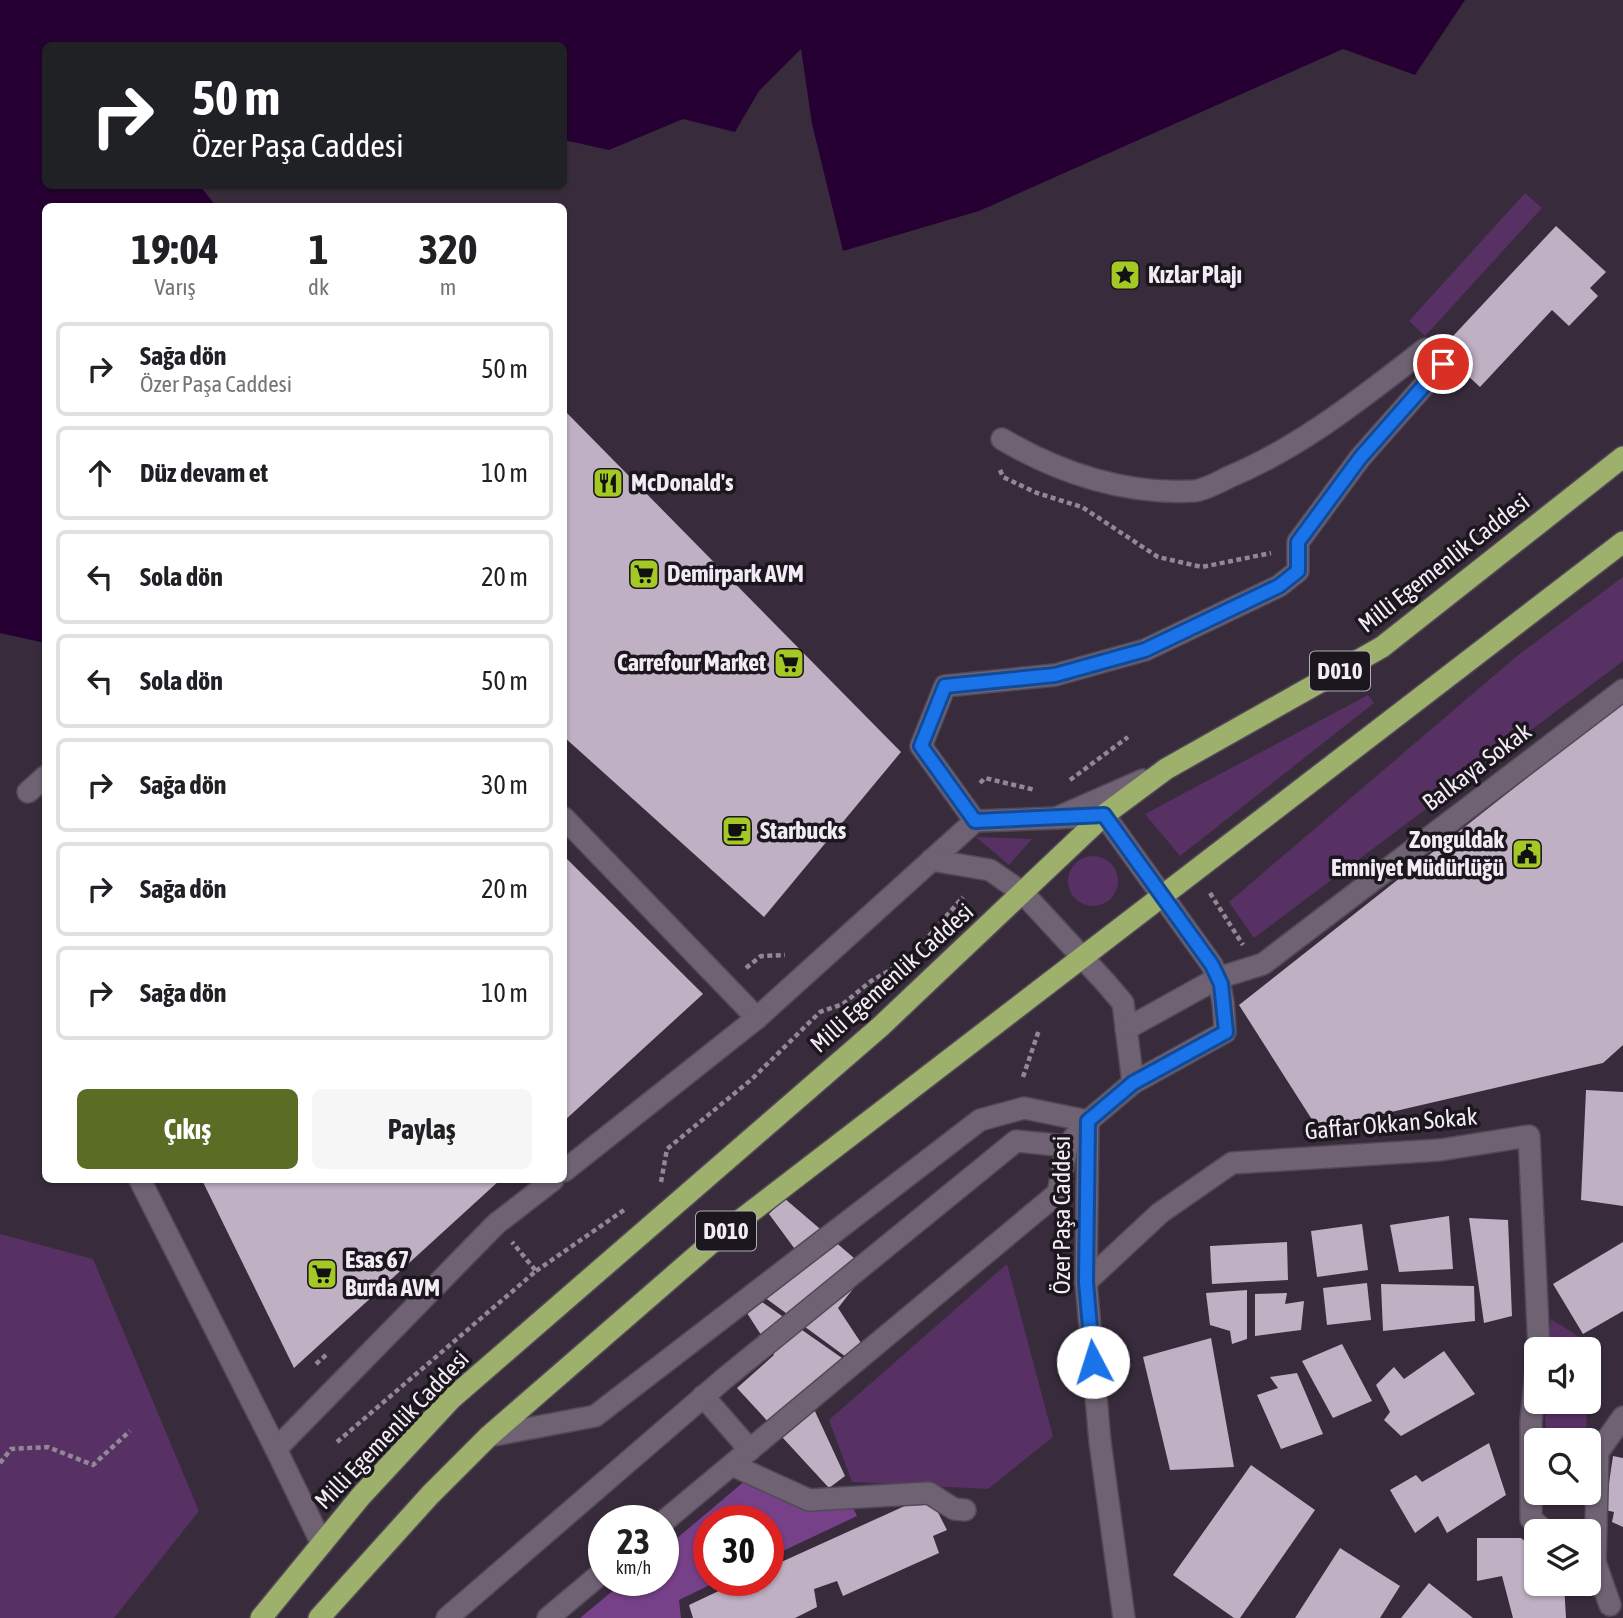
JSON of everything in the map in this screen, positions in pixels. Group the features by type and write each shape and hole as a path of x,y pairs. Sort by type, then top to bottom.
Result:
{"highway":[{"name":"Milli Egemenlik Caddesi","path":"261,1618 361,1496 451,1399 880,1027 1104,815 1166,769 1382,647 1623,457"},
{"name":"D010","path":"318,1618 430,1495 489,1436 717,1238 1623,542"}],"street":[{"path":"975,821 921,746 945,686 1055,675 1145,650 1279,586 1298,571 1298,542 1360,458 1443,364 1425,349 1345,411 1258,465 1196,491 1116,486 1041,463 1002,439"},
{"name":"Balkaya Sokak","path":"1256,959 1623,690"},
{"path":"1056,817 1166,769"},
{"path":"28,792 42,780"},
{"path":"567,1169 757,1018 975,821 1104,815 1218,978"},
{"path":"567,821 757,1018"},
{"path":"931,860 990,870 1023,893 1082,957 1123,1003 1133,1083"},
{"path":"1126,1029 1256,959"},
{"name":"Özer Paşa Caddesi","path":"1124,1618 1100,1442 1086,1282 1088,1121 1133,1083 1226,1032 1224,1002 1218,978"},
{"path":"489,1436 595,1416 980,1120 1024,1108 1088,1121 1067,1146 1058,1193 679,1509"},
{"name":"Gaffar Okkan Sokak","path":"1086,1282 1160,1213 1232,1163 1440,1150 1530,1136 1538,1337"},
{"path":"447,1618 703,1396 1016,1141 1067,1146"},
{"path":"142,1183 322,1544"},
{"path":"276,1448 496,1224 549,1183"},
{"path":"703,1396 750,1450"},
{"path":"1531,1519 1532,1414"},
{"path":"1594,1519 1598,1452 1623,1417"},
{"path":"732,1465 809,1500 929,1493 954,1509 965,1510"},
{"path":"1601,1582 1613,1609"},
{"path":"548,1618 588,1585"}],"path":[{"path":"998,466 1003,477 1037,494 1082,507 1158,557 1202,567 1262,556 1298,542"},
{"path":"1209,892 1256,959"},
{"path":"660,1185 667,1149 752,1079 820,1012 843,1004 871,981 908,960 963,897"},
{"path":"1023,1077 1039,1030"},
{"path":"337,1442 536,1271 626,1208"},
{"path":"496,1224 536,1271"},
{"path":"0,1463 11,1449 48,1447 93,1465 130,1432"}],"shaded area":[{"path":"0,0 1465,0 1415,75 1343,49 979,211 843,251 812,124 801,49 759,91 735,132 683,119 609,150 567,141 567,42 42,42 42,189 202,189 214,203 42,203 42,642 0,633"},
{"path":"1525,193 1542,208 1425,336 1409,321"},
{"path":"1623,577 1623,661 1254,938 1229,902 1517,656"},
{"path":"1368,695 1374,703 1180,856 1145,814"},
{"path":"976,837 1032,839 1009,865"},
{"path":"1093,856 1110,864 1118,881 1110,898 1093,906 1076,898 1068,881 1076,864"},
{"path":"0,1234 93,1259 199,1511 114,1618 0,1618"},
{"path":"1007,1264 1053,1437 988,1489 852,1482 829,1420"},
{"path":"1551,1319 1579,1337 1549,1337"},
{"path":"1545,1414 1587,1414 1586,1428 1546,1428"},
{"path":"746,1480 796,1507 849,1500 857,1516 784,1550 784,1505 716,1505"},
{"path":"693,1525 693,1593 679,1600 681,1618 580,1618 607,1596 679,1596 679,1537"}],"building":[{"path":"1556,226 1606,272 1590,288 1598,296 1569,326 1552,310 1480,387 1440,350"},
{"name":"Demirpark AVM","path":"567,413 901,752 764,917 567,740"},
{"name":"Zonguldak Emniyet Müdürlüğü","path":"1623,702 1623,1045 1603,1063 1318,1129 1239,1005"},
{"path":"567,859 703,994 567,1118"},
{"path":"1586,1090 1623,1092 1623,1206 1581,1200"},
{"name":"Esas 67 Burda AVM","path":"203,1183 497,1183 294,1368"},
{"path":"784,1198 868,1270 838,1308 865,1349 853,1362 760,1294 800,1256 769,1214"},
{"path":"1449,1216 1453,1269 1399,1272 1390,1225"},
{"path":"1469,1218 1508,1220 1512,1316 1484,1323"},
{"path":"1362,1224 1368,1270 1317,1277 1311,1231"},
{"path":"1287,1242 1288,1280 1212,1284 1210,1246"},
{"path":"1623,1242 1623,1311 1583,1334 1553,1284"},
{"path":"1367,1283 1371,1320 1327,1325 1323,1288"},
{"path":"1381,1284 1474,1286 1475,1321 1383,1331"},
{"path":"1247,1290 1247,1339 1232,1344 1230,1331 1210,1325 1206,1293"},
{"path":"1287,1293 1285,1304 1304,1301 1301,1330 1255,1336 1255,1294"},
{"path":"759,1300 852,1365 813,1407 845,1476 829,1488 737,1388 774,1355 747,1313"},
{"path":"1211,1338 1234,1467 1170,1470 1143,1357"},
{"path":"1342,1344 1372,1401 1333,1418 1302,1361"},
{"path":"1444,1351 1475,1394 1401,1436 1384,1420 1390,1412 1376,1385 1394,1367 1404,1379"},
{"path":"1297,1373 1323,1434 1281,1449 1257,1395 1278,1388 1270,1377"},
{"path":"1489,1443 1506,1495 1447,1533 1438,1516 1415,1533 1390,1490 1416,1475 1422,1482"},
{"path":"1613,1456 1623,1458 1623,1527 1612,1522 1614,1512 1605,1510"},
{"path":"1251,1465 1315,1510 1240,1618 1234,1618 1173,1575"},
{"path":"929,1495 947,1530 933,1536 939,1553 843,1596 837,1581 814,1589 817,1607 795,1618 693,1618 689,1605 708,1596 784,1596 784,1561"},
{"path":"1477,1538 1521,1538 1524,1540 1524,1596 1565,1596 1566,1618 1513,1618 1502,1576 1477,1581"},
{"path":"1340,1548 1400,1586 1380,1618 1295,1618"},
{"path":"1429,1583 1473,1618 1401,1618"}],"place":[{"name":"Kızlar Plajı","path":"1125,275"},
{"name":"McDonald's","path":"608,483"},
{"name":"Demirpark AVM","path":"644,574"},
{"name":"Carrefour Market","path":"789,663"},
{"name":"Starbucks","path":"737,831"},
{"name":"Zonguldak Emniyet Müdürlüğü","path":"1527,854"},
{"name":"Esas 67 Burda AVM","path":"322,1274"}],"route":[{"path":"1093,1362 1086,1282 1088,1121 1133,1083 1226,1032 1221,984 1212,965 1104,815 975,821 921,746 945,686 1055,675 1145,650 1279,586 1298,571 1298,542 1360,458 1443,364"}]}
